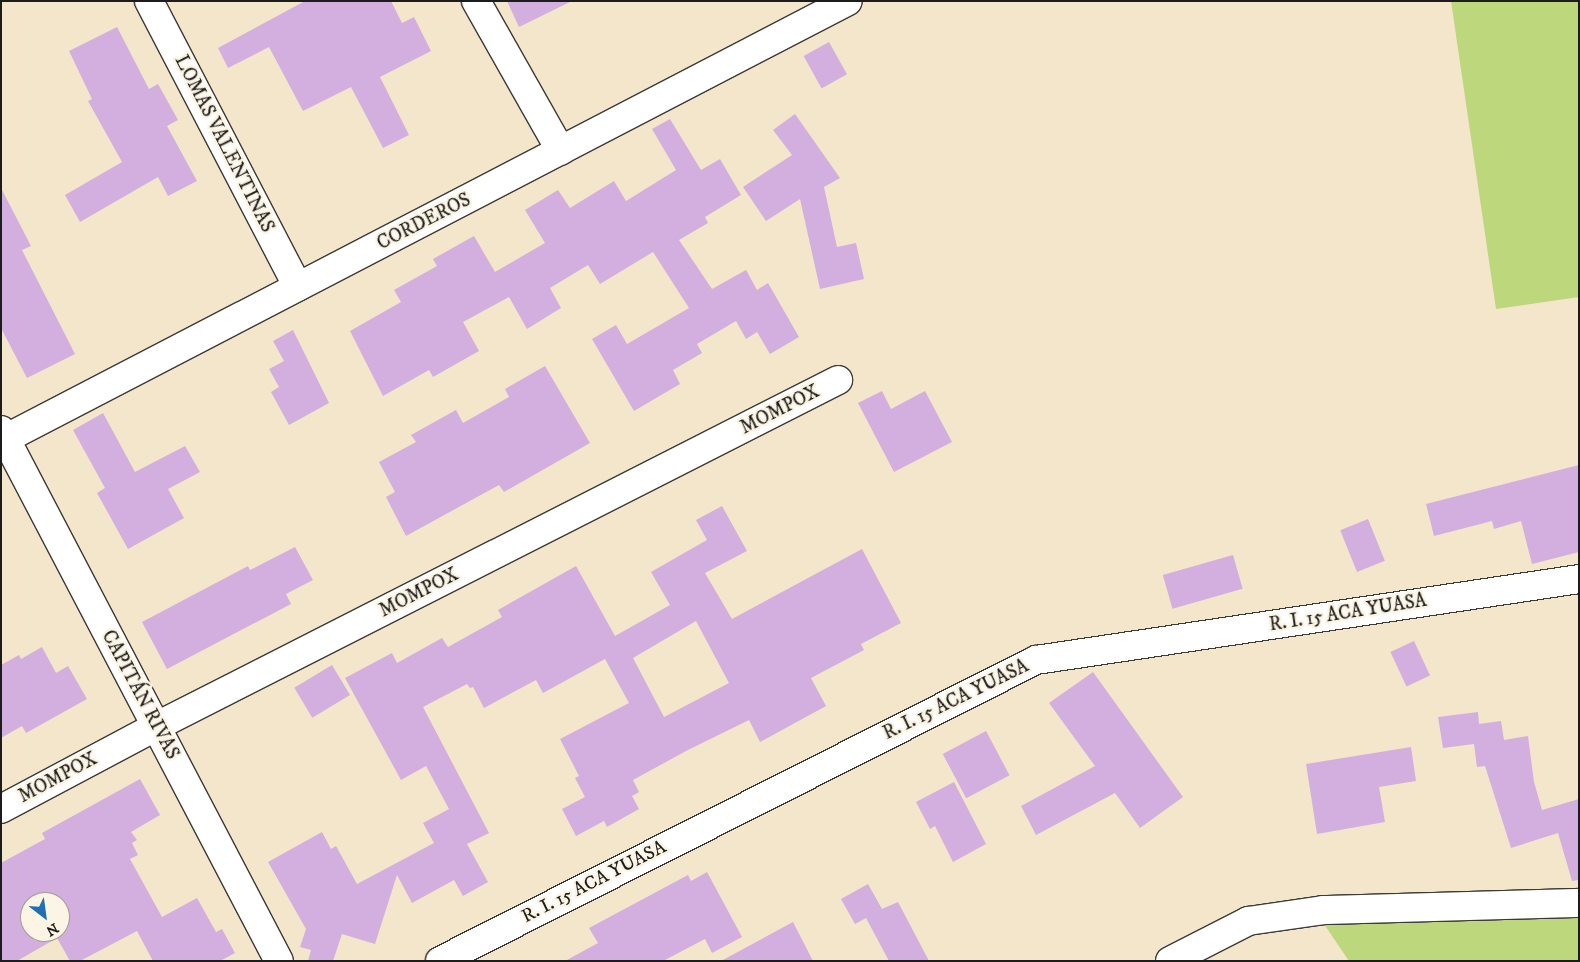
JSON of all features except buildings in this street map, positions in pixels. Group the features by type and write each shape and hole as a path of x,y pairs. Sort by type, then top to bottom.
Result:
{"street":[{"name":"LOMAS VALENTINAS","path":"149,1 298,288"},
{"path":"476,1 561,151"},
{"name":"CORDEROS","path":"3,436 298,288 847,3"},
{"name":"MOMPOX","path":"1,809 156,726 838,380"},
{"name":"CAPITÁN RIVAS","path":"3,436 279,961"},
{"name":"R. I. 15 ACA YUASA","path":"440,961 1036,660 1579,579"},
{"path":"1170,961 1248,921 1323,910 1579,903"}],"green space":[{"path":"1451,1 1579,1 1579,297 1496,309"},
{"path":"1579,904 1579,961 1349,961 1324,924"}]}
